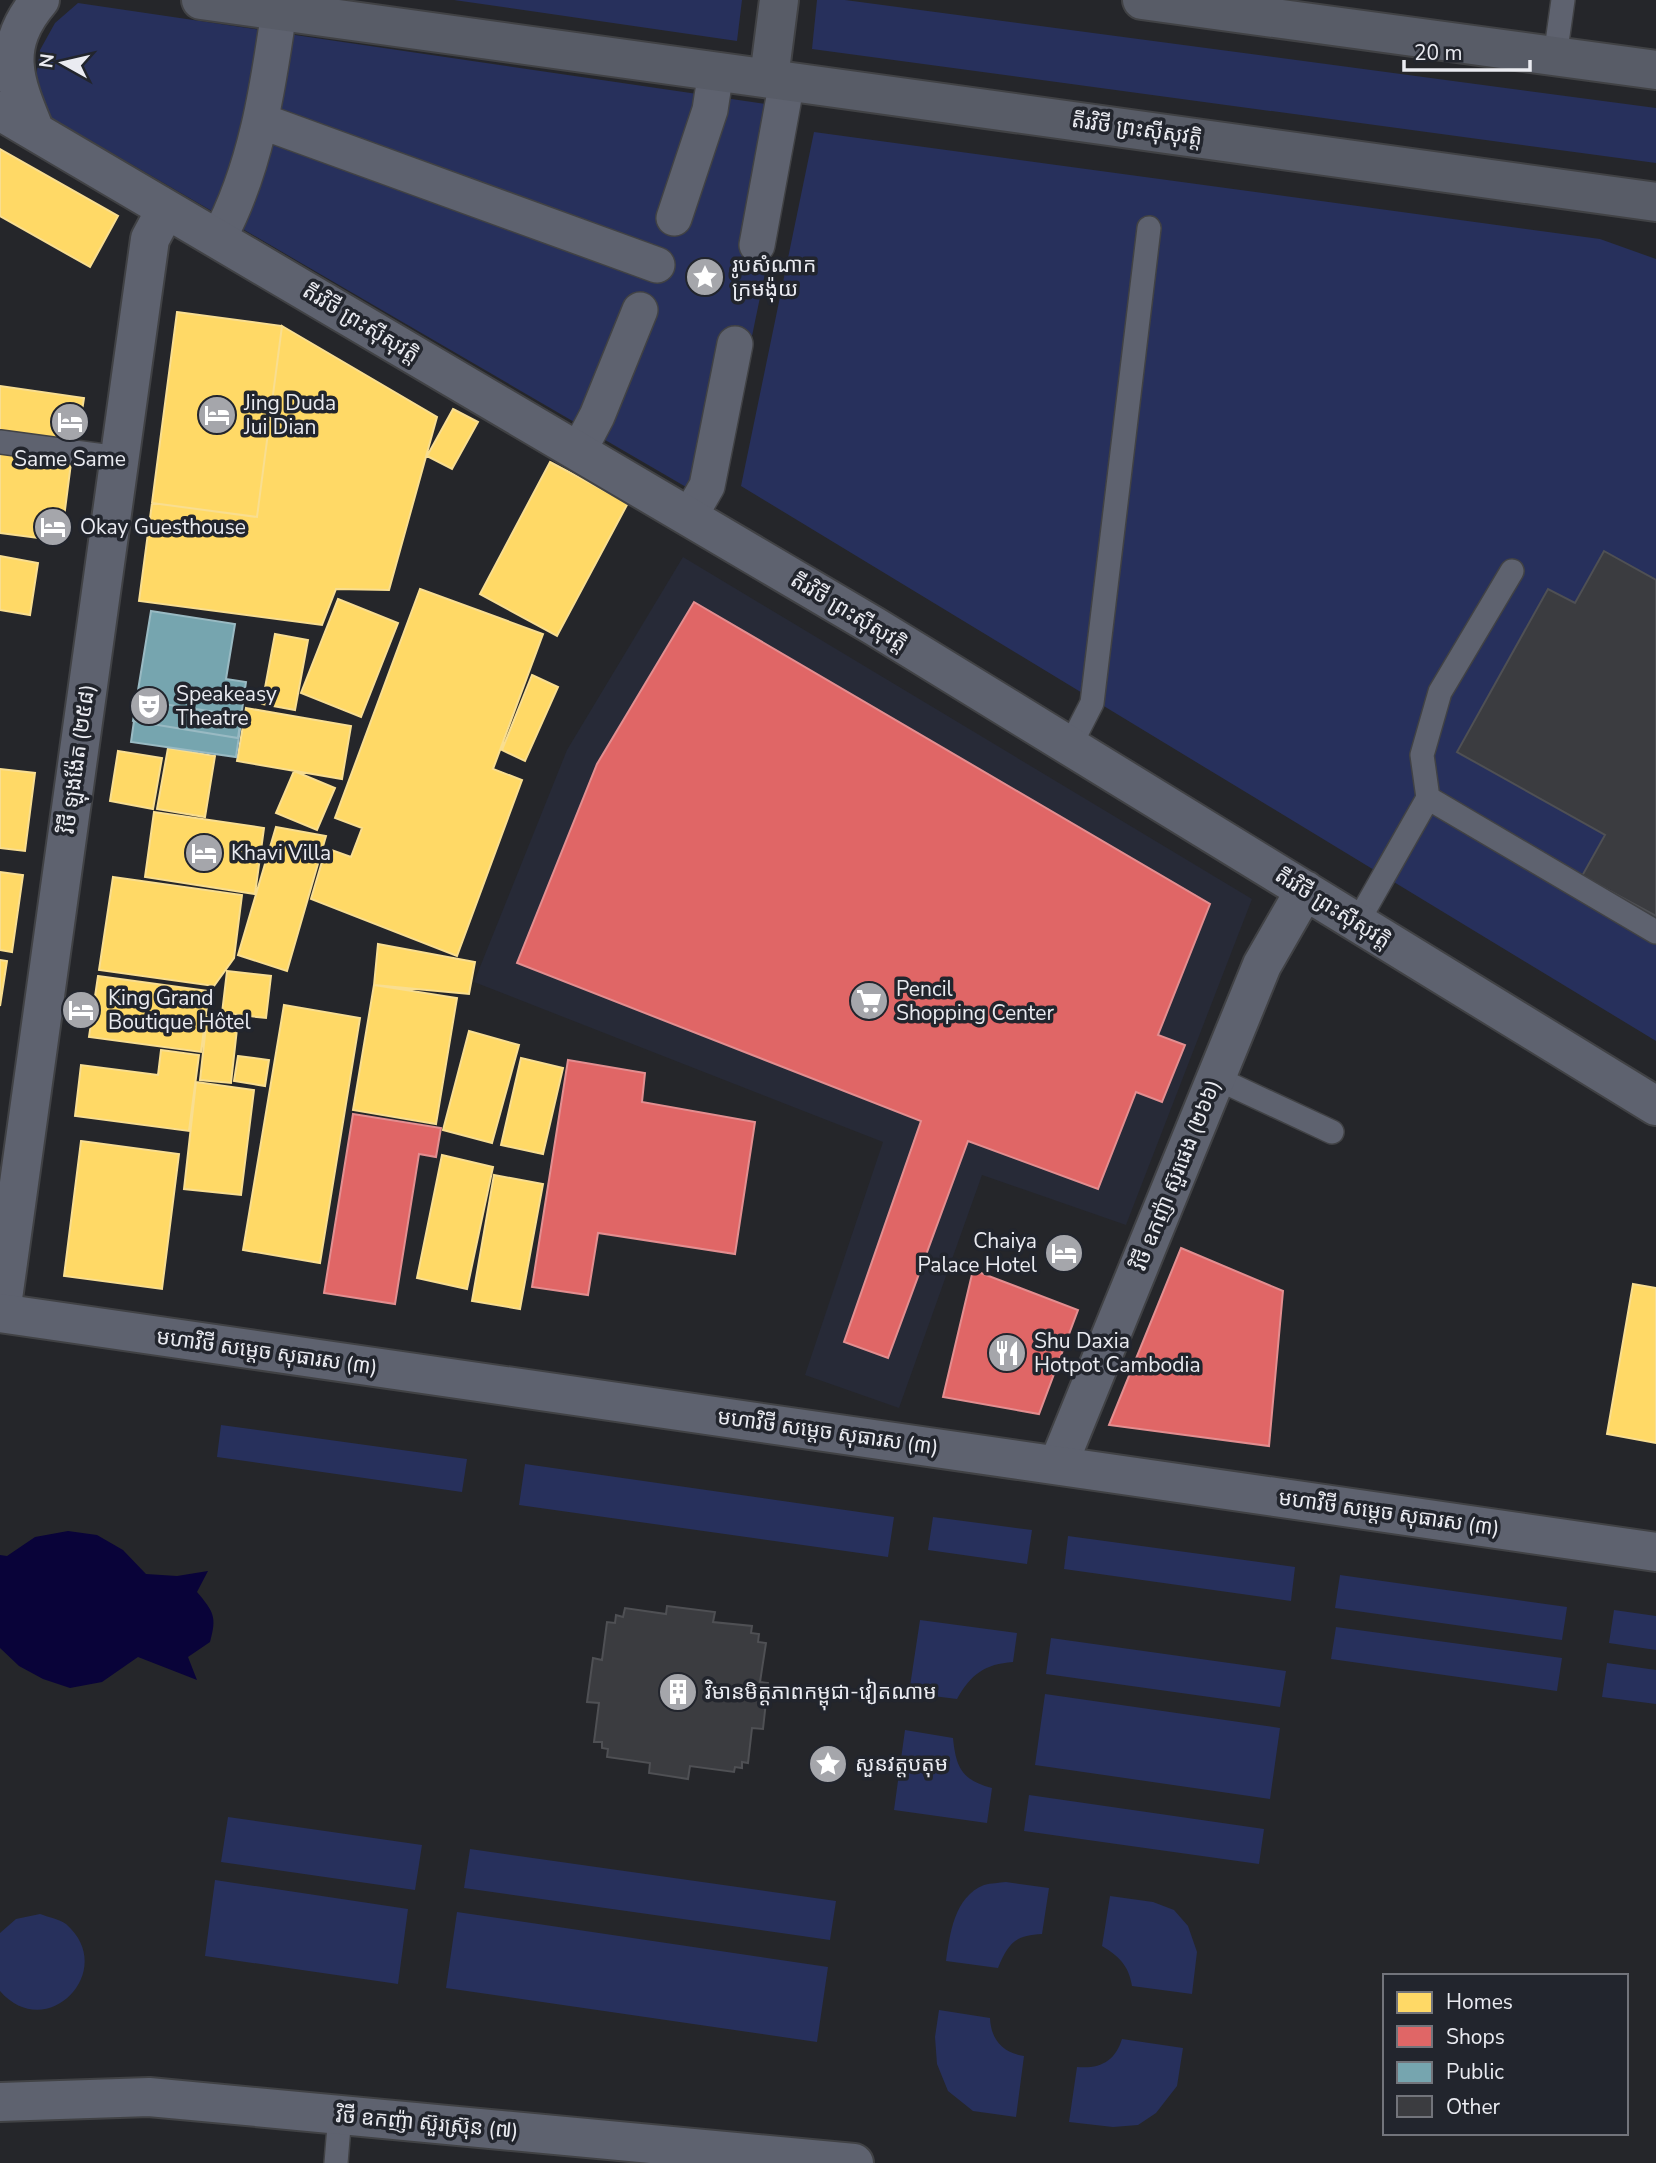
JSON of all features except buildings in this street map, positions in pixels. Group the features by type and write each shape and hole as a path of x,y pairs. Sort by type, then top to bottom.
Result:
{"main road":[{"name":"តីរវិថី ព្រះស៊ីសុវត្តិ","path":"201,0 1656,202"},
{"path":"778,79 779,0"},
{"path":"1142,0 1656,70"}],"street":[{"path":"35,131 20,96 13,68 17,40 29,14 40,0"},
{"path":"218,239 230,216 261,121 279,11"},
{"path":"674,218 710,110 716,71"},
{"path":"757,245 778,79"},
{"name":"តីរវិថី ព្រះស៊ីសុវត្តិ","path":"0,111 874,626 1656,1106"},
{"path":"261,121 657,265"},
{"name":"វិថី ឡុងង៉ែត (២៥៨)","path":"1,1313 150,239 166,209"},
{"path":"578,452 597,416 640,310"},
{"path":"689,517 707,486 735,344"},
{"name":"វិថី ឧកញ៉ា ស៊ួរផេង (២៦៦)","path":"1058,1465 1262,965 1305,890"},
{"name":"មហាវិថី សម្តេច សុធារស (៣)","path":"1,1313 1656,1552"},
{"name":"វិថី ឧកញ៉ា ស៊ួរស៊្រុន (៧)","path":"0,2102 149,2097 340,2114 649,2153 854,2163"}],"lane":[{"path":"1555,57 1563,0"},
{"path":"1070,746 1093,703 1149,228"},
{"path":"0,442 119,458"},
{"path":"1357,923 1428,798 1422,755 1440,692 1512,571"},
{"path":"1428,798 1656,932"},
{"path":"1216,1078 1332,1132"},
{"path":"336,2163 340,2114"}],"shaded area":[{"path":"454,0 742,0 737,41"},
{"path":"817,0 845,0 1656,108 1656,163 812,49"},
{"path":"78,3 799,109 717,505 45,114 34,91 40,50 55,23"},
{"path":"814,132 1600,239 1656,259 1656,1041 741,486"},
{"name":"Pencil Shopping Center","path":"683,557 1252,899 1126,1225 982,1175 899,1408 805,1375 883,1142 474,982 567,750"},
{"path":"221,1425 467,1459 462,1492 217,1457"},
{"path":"525,1464 894,1517 888,1557 519,1505"},
{"path":"933,1517 1032,1530 1027,1564 928,1550"},
{"path":"68,1531 97,1535 123,1550 146,1574 177,1576 208,1571 197,1592 212,1615 210,1642 188,1657 197,1680 138,1657 102,1682 70,1688 43,1679 19,1666 0,1648 0,1555 7,1556 35,1537"},
{"path":"1068,1536 1295,1567 1291,1601 1064,1569"},
{"path":"1340,1575 1567,1607 1562,1640 1335,1608"},
{"path":"1614,1610 1656,1616 1656,1650 1609,1643"},
{"path":"920,1620 1017,1633 1013,1662 994,1665 980,1672 957,1699 909,1693"},
{"path":"1336,1627 1562,1658 1557,1691 1331,1659"},
{"path":"1051,1638 1286,1671 1280,1707 1046,1674"},
{"path":"1607,1663 1656,1670 1656,1704 1602,1697"},
{"path":"1045,1694 1280,1728 1270,1799 1035,1765"},
{"path":"905,1730 953,1738 956,1757 962,1771 974,1781 992,1788 987,1823 894,1810"},
{"path":"1029,1795 1264,1829 1259,1864 1024,1831"},
{"path":"228,1817 422,1845 415,1890 221,1862"},
{"path":"470,1849 836,1901 830,1940 464,1888"},
{"path":"215,1880 408,1909 398,1984 205,1956"},
{"path":"1006,1882 1049,1888 1042,1934 1025,1936 1014,1942 998,1968 946,1961 955,1917 966,1898 984,1885"},
{"path":"1110,1896 1153,1902 1174,1910 1188,1926 1197,1952 1192,1994 1132,1986 1122,1962 1102,1946"},
{"path":"457,1912 828,1967 817,2042 446,1988"},
{"path":"40,1914 66,1924 80,1942 85,1961 81,1980 70,1995 56,2006 38,2010 19,2006 0,1991 0,1933 16,1919"},
{"path":"939,2010 990,2018 993,2033 1000,2044 1010,2052 1024,2056 1016,2117 973,2111 948,2091 937,2064 935,2037"},
{"path":"1122,2039 1183,2048 1177,2086 1156,2113 1138,2125 1113,2127 1069,2122 1077,2067 1093,2067 1106,2062 1115,2053"}],"place":[{"name":"រូបសំណាក ក្រមង៉ុយ","path":"705,277"},
{"name":"Jing Duda Jui Dian","path":"217,415"},
{"name":"Same Same","path":"70,422"},
{"name":"Okay Guesthouse","path":"53,527"},
{"name":"Speakeasy Theatre","path":"149,706"},
{"name":"Khavi Villa","path":"204,853"},
{"name":"Pencil Shopping Center","path":"869,1001"},
{"name":"King Grand Boutique Hôtel","path":"81,1010"},
{"name":"Chaiya Palace Hotel","path":"1064,1253"},
{"name":"Shu Daxia Hotpot Cambodia","path":"1007,1353"},
{"name":"វិមានមិត្តភាពកម្ពុជា-វៀតណាម","path":"678,1692"},
{"name":"សួនវត្តបតុម","path":"828,1764"}]}
